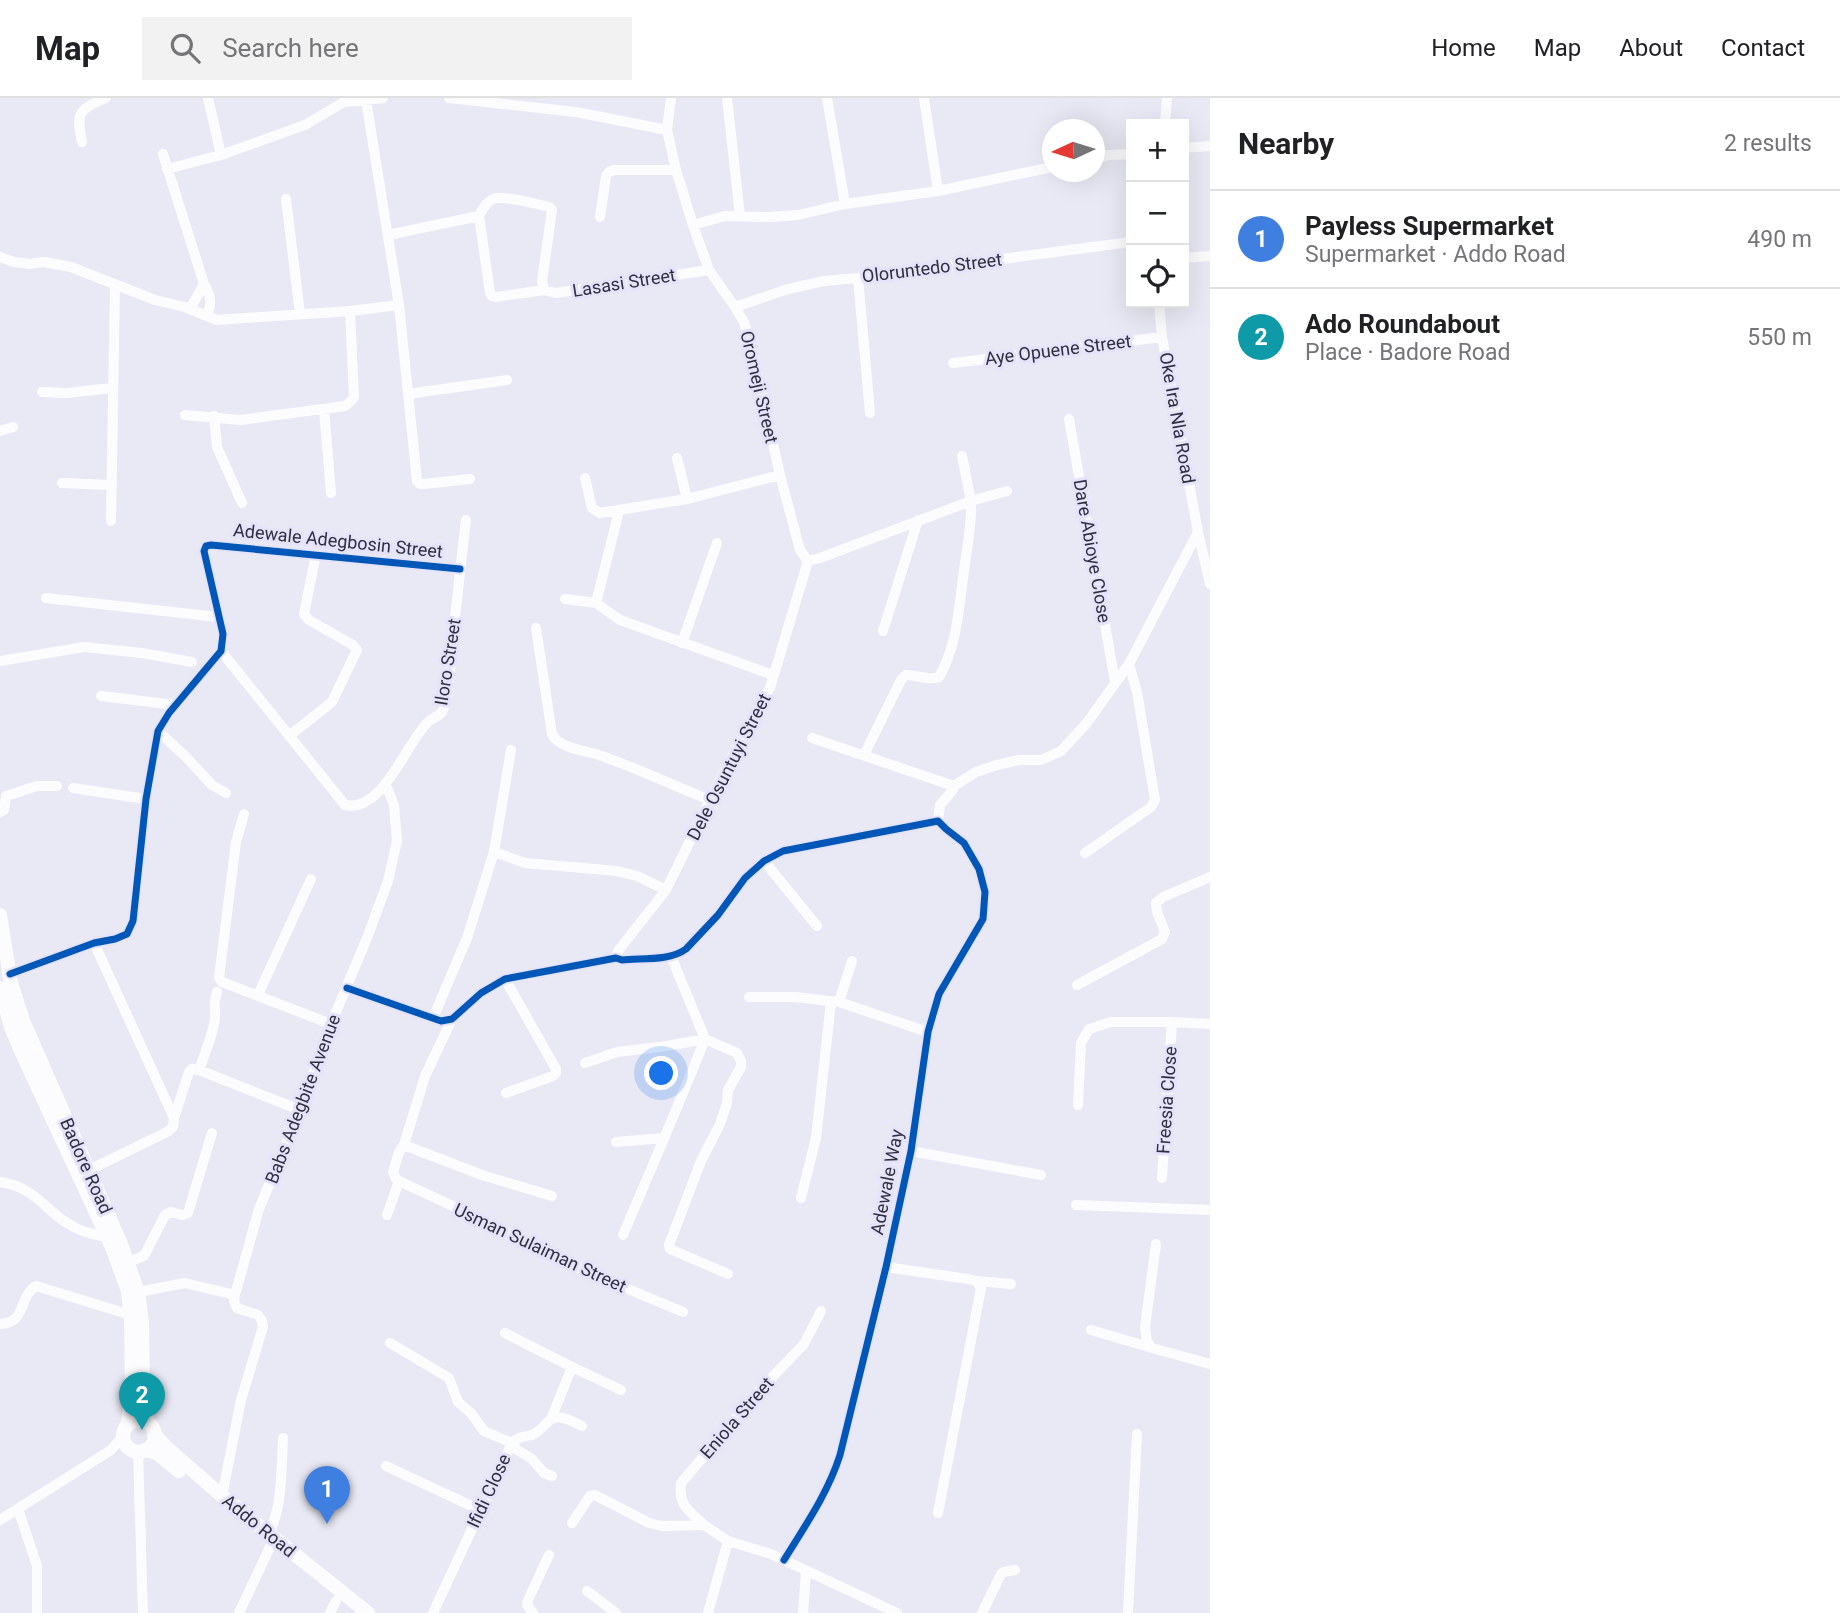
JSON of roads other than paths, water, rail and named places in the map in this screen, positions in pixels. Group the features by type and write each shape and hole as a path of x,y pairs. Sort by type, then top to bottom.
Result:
{"main road":[{"name":"Badore Road","path":"0,915 16,1000 32,1045 89,1170 138,1292 142,1322 143,1389 151,1428"},
{"name":"Badore Road","path":"0,988 6,1025 120,1267 128,1291 131,1315 133,1441"},
{"path":"140,1420 151,1428 152,1445 133,1441 140,1420"},
{"name":"Addo Road","path":"151,1428 166,1447 270,1541 333,1607 353,1613"},
{"name":"Addo Road","path":"133,1441 157,1453 368,1613"}],"street":[{"path":"82,142 78,122 81,111 106,98"},
{"path":"208,98 221,155"},
{"path":"167,169 221,155 305,125 344,100 383,98"},
{"path":"449,98 576,112 667,130"},
{"path":"576,112 577,98"},
{"name":"Oromeji Street","path":"671,98 667,130 676,170 709,270 744,322 800,550 808,561"},
{"path":"727,98 740,216"},
{"path":"827,98 845,204"},
{"path":"924,98 938,191"},
{"path":"1165,119 1167,98"},
{"path":"366,100 399,305 416,481 424,484 470,479"},
{"path":"1189,148 1210,146"},
{"path":"163,154 209,294 211,305 207,316"},
{"path":"1105,156 1126,154"},
{"path":"693,225 722,217 798,215 845,204 938,191 1042,169"},
{"path":"600,217 606,176 609,172 676,170"},
{"path":"286,199 300,314"},
{"path":"388,234 479,216 486,204 493,199 549,207 552,209 542,281 544,289"},
{"name":"Lasasi Street","path":"479,216 488,281 492,296 496,297 544,289 556,293 709,270"},
{"name":"Oloruntedo Street","path":"736,307 788,289 824,281 1126,243"},
{"path":"1189,258 1210,256"},
{"path":"0,257 22,263 44,262 71,267 155,300 190,309 217,320 399,305"},
{"path":"858,278 870,413"},
{"path":"190,309 204,284"},
{"path":"111,521 115,285"},
{"name":"Oke Ira Nla Road","path":"1159,308 1162,337 1210,584"},
{"path":"186,415 240,420 345,406 354,397 350,311"},
{"name":"Aye Opuene Street","path":"953,363 1162,337"},
{"path":"408,394 507,380"},
{"path":"42,392 66,393 113,388"},
{"path":"324,409 331,493"},
{"path":"214,416 217,447 243,503"},
{"name":"Dare Abioye Close","path":"1069,419 1115,682"},
{"path":"0,431 13,427"},
{"path":"864,755 901,680 915,675 931,680 939,677 944,670 956,625 971,520 971,501 962,456"},
{"path":"677,458 687,499"},
{"path":"584,478 592,508 600,513 687,499 780,475"},
{"path":"62,484 111,485"},
{"path":"808,561 971,501 1007,491"},
{"path":"596,603 620,511"},
{"name":"Iloro Street","path":"386,785 429,721 438,717 444,708 466,520"},
{"path":"883,631 918,520"},
{"path":"387,1214 399,1181 393,1172 425,1076 452,1019 481,993 505,979 616,958 622,960 681,953 718,915 745,878 764,861 783,851 938,821 940,805 954,786 976,772 1019,760 1041,760 1061,751 1086,724 1129,664 1198,532 1210,536"},
{"path":"682,643 717,542"},
{"name":"Adewale Adegbosin Street","path":"221,650 223,635 204,551 206,546 460,569"},
{"path":"289,736 332,702 357,650 353,645 309,620 304,614 316,554"},
{"name":"Dele Osuntuyi Street","path":"616,958 618,951 666,890 748,726 770,688 808,561"},
{"path":"46,598 218,617"},
{"path":"565,598 596,603 620,620 773,675"},
{"path":"536,628 554,740 710,800"},
{"path":"0,661 84,647 192,662"},
{"path":"10,974 94,943 127,934 133,921 146,799 158,731 221,650 345,804 351,806 368,800 386,785"},
{"path":"1084,853 1151,807 1155,800 1137,692 1129,664"},
{"path":"101,696 176,705"},
{"path":"158,731 187,757 212,785 226,793"},
{"path":"812,738 954,786"},
{"path":"433,1018 467,938 494,852 511,750"},
{"name":"Babs Adegbite Avenue","path":"236,1295 259,1209 300,1110 331,1024 368,938 388,881 397,841 394,805 386,785"},
{"path":"0,812 4,810 6,796 37,786 57,786"},
{"path":"73,788 146,799"},
{"path":"244,814 236,842 219,978 222,982 331,1024"},
{"name":"Adewale Way","path":"784,1560 833,1476 886,1267 911,1151 928,1032 939,994 984,919 985,892 979,869 964,843 938,821"},
{"path":"494,852 524,863 617,870 666,890"},
{"path":"764,861 817,926"},
{"path":"1077,985 1162,939 1165,932 1156,903 1163,897 1210,877"},
{"path":"258,995 311,879"},
{"path":"94,943 174,1118"},
{"path":"623,1235 674,1119 705,1039 671,956"},
{"path":"801,1198 816,1138 835,1002 852,961"},
{"path":"505,979 556,1069 553,1076 506,1093"},
{"path":"347,989 441,1021 452,1019"},
{"path":"199,1070 216,1012 213,1004 217,992"},
{"path":"749,997 795,997 835,1002 928,1032"},
{"path":"1078,1105 1081,1043 1089,1029 1111,1022 1210,1024"},
{"name":"Freesia Close","path":"1162,1178 1172,1022"},
{"path":"585,1063 617,1052 705,1039 737,1054 741,1067 728,1090 720,1124 701,1161 668,1245 670,1249 728,1274"},
{"path":"89,1170 173,1127 192,1069 300,1110"},
{"path":"128,1262 144,1256 165,1215 172,1212 182,1215 188,1213 212,1133"},
{"path":"616,1142 664,1138"},
{"path":"404,1145 482,1175 552,1196"},
{"path":"911,1151 1041,1175"},
{"name":"Usman Sulaiman Street","path":"399,1181 491,1224 554,1258 682,1312"},
{"path":"0,1182 22,1188 74,1227 106,1237"},
{"path":"1076,1205 1210,1210"},
{"path":"1152,1348 1147,1342 1145,1327 1156,1244"},
{"path":"886,1267 1011,1284"},
{"path":"938,1513 981,1288 976,1281"},
{"path":"138,1292 185,1283 236,1295 234,1301 237,1308 258,1315 262,1321 222,1496"},
{"path":"0,1324 12,1323 29,1291 36,1286 131,1315"},
{"name":"Eniola Street","path":"821,1311 804,1344 760,1390 681,1483 681,1502 704,1525 728,1541 771,1554 897,1613"},
{"path":"1091,1330 1210,1364"},
{"path":"505,1333 621,1390"},
{"path":"390,1343 449,1378 458,1402 471,1413 484,1431 512,1443 544,1473 552,1476"},
{"path":"551,1419 574,1368"},
{"path":"551,1419 565,1418 582,1426"},
{"name":"Ifidi Close","path":"433,1613 512,1443 522,1436 534,1434 551,1419"},
{"path":"1128,1613 1137,1434"},
{"path":"239,1613 270,1541 277,1517 283,1438"},
{"path":"0,1520 111,1450 133,1441 143,1613"},
{"path":"386,1466 480,1510"},
{"path":"572,1523 592,1494 662,1527 704,1525"},
{"path":"18,1509 37,1566 37,1613"},
{"path":"708,1613 728,1541"},
{"path":"533,1613 527,1605 528,1600 550,1555"},
{"path":"982,1613 1001,1574 1015,1570"},
{"path":"803,1613 806,1572"},
{"path":"587,1591 617,1613"}],"place":[{"name":"Ado Roundabout","path":"142,1430"},
{"name":"Payless Supermarket","path":"327,1524"}]}
